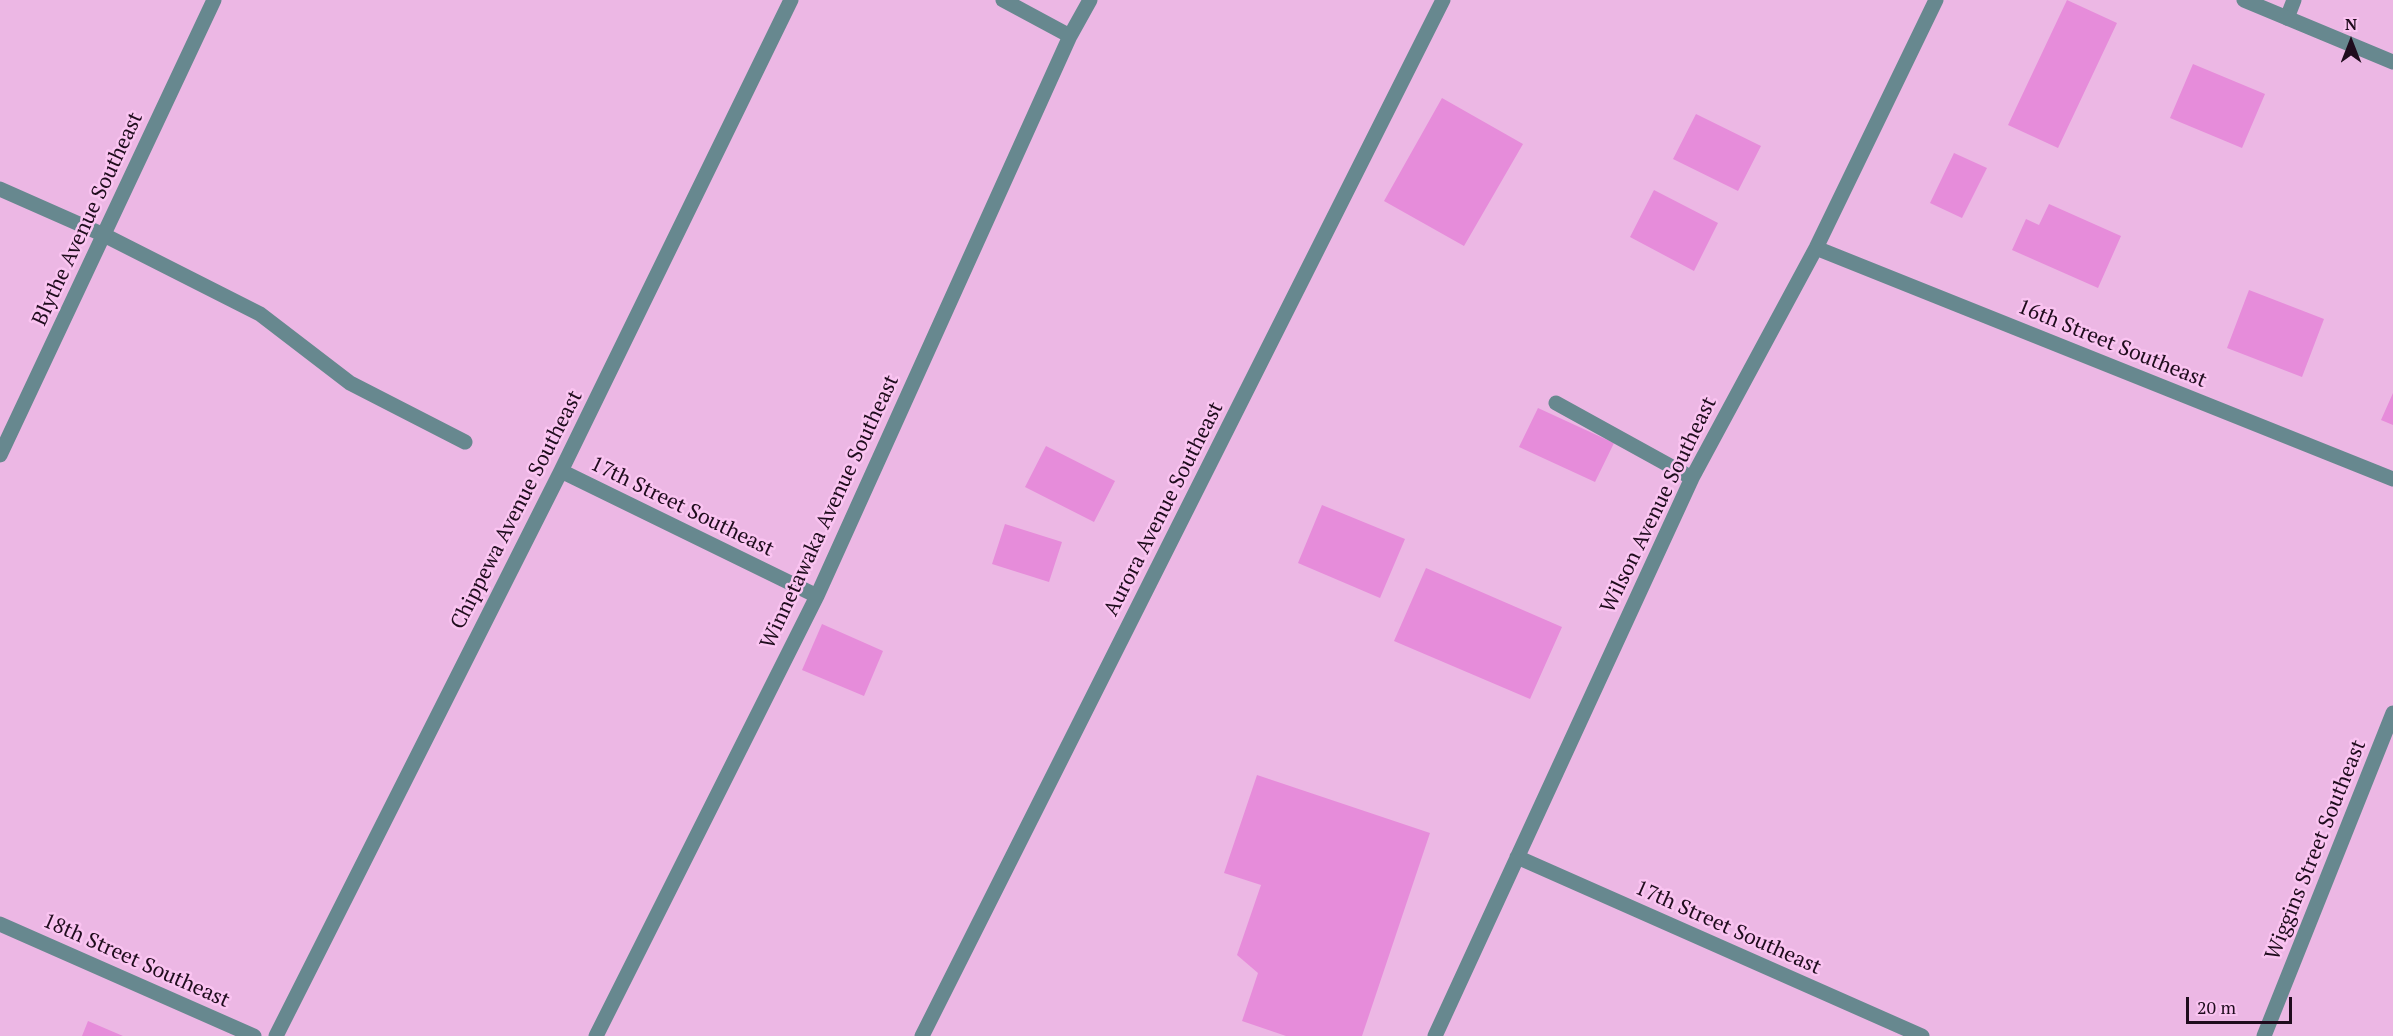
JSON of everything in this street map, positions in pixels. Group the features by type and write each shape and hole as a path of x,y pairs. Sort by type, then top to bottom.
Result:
{"street":[{"name":"Blythe Avenue Southeast","path":"0,455 214,0"},
{"name":"Chippewa Avenue Southeast","path":"276,1036 561,471 791,0"},
{"path":"1003,0 1070,36"},
{"name":"Winnetawaka Avenue Southeast","path":"596,1036 817,597 1070,36 1090,0"},
{"name":"Aurora Avenue Southeast","path":"922,1036 980,916 1443,0"},
{"name":"Wilson Avenue Southeast","path":"1435,1036 1692,478 1816,248 1936,0"},
{"path":"2244,0 2393,62"},
{"path":"2287,18 2294,0"},
{"path":"0,189 104,235 260,314 350,383 465,442"},
{"name":"16th Street Southeast","path":"1816,248 2393,479"},
{"path":"1557,404 1692,478"},
{"name":"17th Street Southeast","path":"561,471 817,597"},
{"name":"Wiggins Street Southeast","path":"2264,1036 2393,713"},
{"name":"17th Street Southeast","path":"1517,857 1922,1036"},
{"name":"18th Street Southeast","path":"0,924 254,1036"}],"building":[{"path":"2067,0 2117,23 2058,148 2008,125"},
{"path":"2193,64 2265,94 2242,148 2170,118"},
{"path":"1442,98 1523,144 1464,246 1384,201"},
{"path":"1696,114 1761,146 1738,191 1673,159"},
{"path":"1954,153 1987,168 1962,218 1930,203"},
{"path":"1654,190 1718,223 1694,271 1630,237"},
{"path":"2049,204 2121,236 2098,288 2012,250 2026,219 2039,225"},
{"path":"2249,290 2324,319 2302,377 2227,348"},
{"path":"2393,393 2393,425 2381,420"},
{"path":"1538,408 1614,443 1595,482 1519,447"},
{"path":"1046,446 1115,481 1094,522 1025,487"},
{"path":"1322,505 1405,539 1380,598 1298,563"},
{"path":"1005,524 1062,542 1049,582 992,564"},
{"path":"1426,568 1562,627 1530,699 1394,641"},
{"path":"822,624 883,651 864,696 802,670"},
{"path":"1257,775 1430,833 1362,1036 1286,1036 1242,1021 1258,973 1237,955 1261,885 1224,873"},
{"path":"88,1021 123,1036 82,1036"}]}
